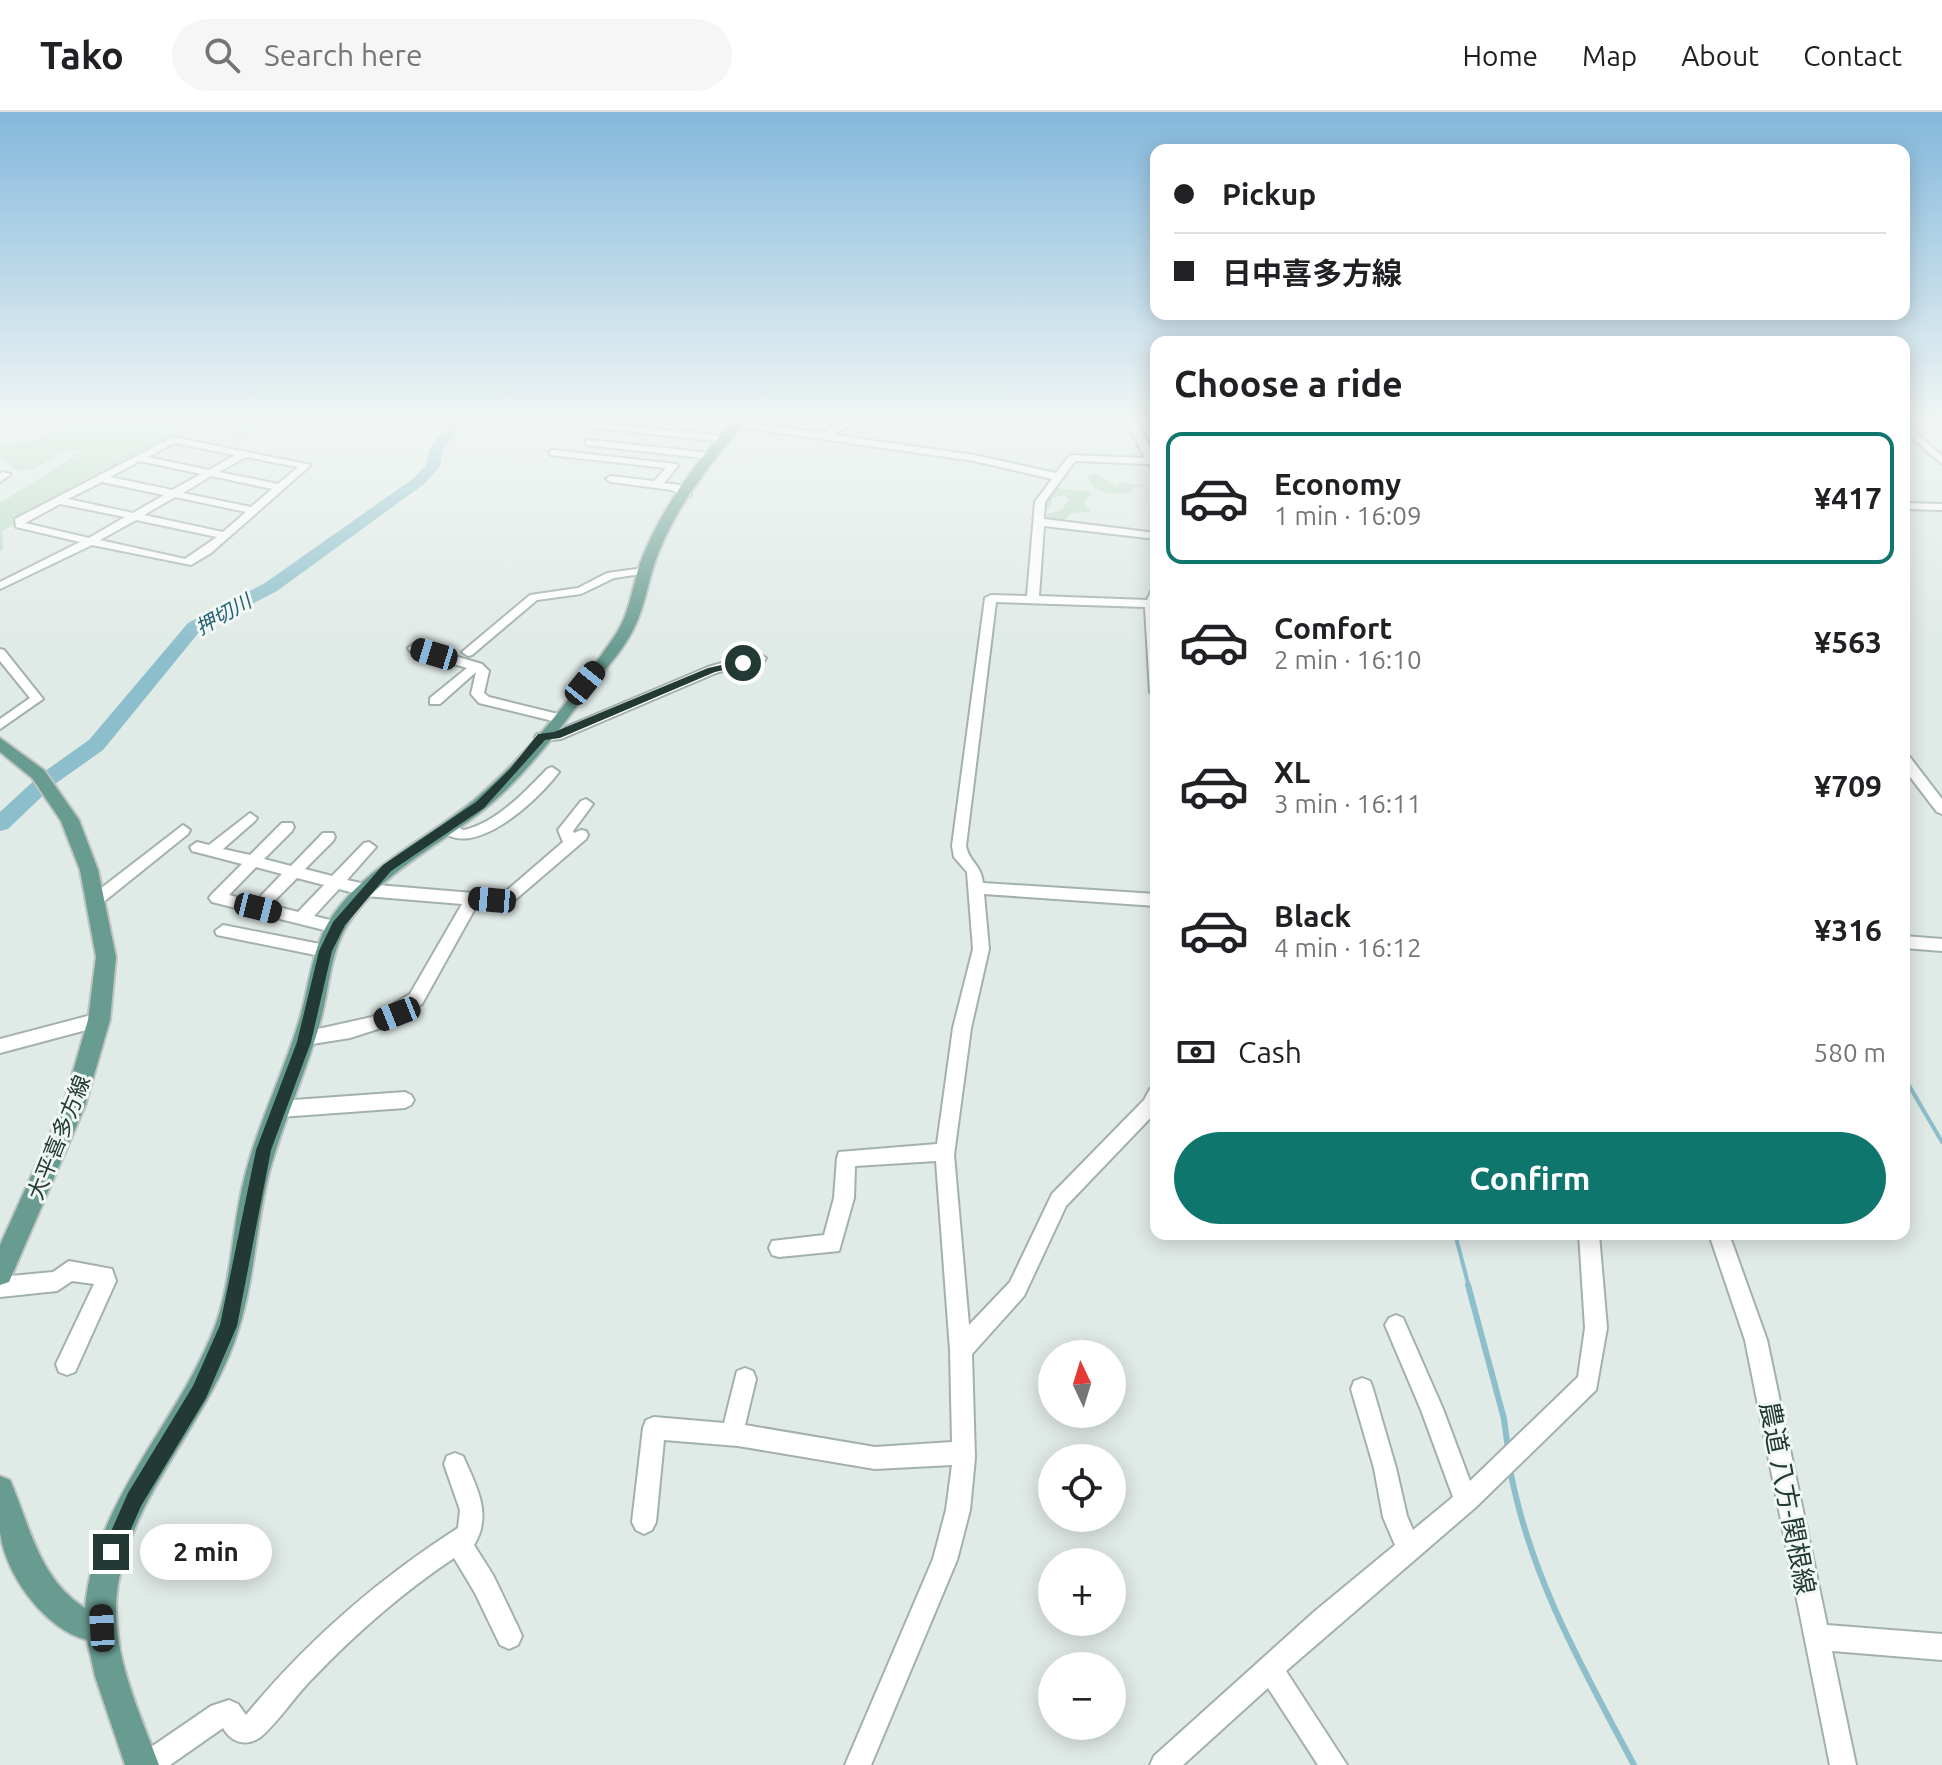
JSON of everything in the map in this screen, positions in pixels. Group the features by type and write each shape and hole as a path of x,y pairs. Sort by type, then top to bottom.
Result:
{"main road":[{"path":"144,1765 103,1650 103,1582 122,1523 199,1392 228,1326 255,1182 306,1038 325,951 336,927 387,868 480,805 504,782 627,630 651,553 685,496"},
{"name":"大平喜多方線","path":"0,743 38,774 70,820 89,870 106,957 99,1020 74,1106 0,1273"},
{"path":"0,1490 17,1542 58,1610 88,1627 102,1628"}],"street":[{"path":"65,496 19,521 20,525 187,563 196,560 267,496"},
{"path":"0,586 91,541 169,496"},
{"path":"183,496 251,510"},
{"path":"1033,599 1040,502 1044,496"},
{"path":"58,500 223,535"},
{"path":"1910,506 1942,507"},
{"path":"1040,522 1094,532 1150,536"},
{"path":"468,652 534,597 581,591 611,575 644,571"},
{"path":"858,1765 945,1560 958,1510 964,1453 961,1350 945,1152 962,1028 981,949 974,870 961,857 959,846 991,598 1150,600"},
{"path":"414,648 476,666 483,671 479,698 557,718"},
{"path":"0,653 37,699 0,725"},
{"path":"542,737 556,736 712,670 736,663 756,665 760,658"},
{"path":"435,701 476,666"},
{"path":"1910,767 1942,809"},
{"path":"446,828 461,835 475,832 532,792 552,772"},
{"path":"250,818 204,849 365,890 502,901 576,840 565,830 586,804"},
{"path":"287,827 217,895 336,927"},
{"path":"96,900 183,830"},
{"path":"258,908 328,837"},
{"path":"301,919 369,847"},
{"path":"977,888 1150,900"},
{"path":"306,1038 344,1034 405,1009 416,999 473,898"},
{"path":"223,931 325,951"},
{"path":"1910,942 1942,945"},
{"path":"0,1046 99,1020"},
{"path":"280,1109 405,1100"},
{"path":"961,1350 1017,1289 1059,1200 1150,1106"},
{"path":"779,1248 832,1244 844,1198 846,1158 945,1152"},
{"path":"1163,1765 1468,1499 1588,1382 1596,1328 1589,1240"},
{"name":"農道 八方-関根線","path":"1721,1240 1756,1340 1843,1765"},
{"path":"0,1287 57,1281 69,1271 105,1276 106,1281 67,1364"},
{"path":"1396,1325 1432,1409 1459,1486 1468,1499"},
{"path":"732,1434 745,1379"},
{"path":"1362,1389 1382,1455 1395,1517 1409,1549"},
{"path":"644,1522 654,1428 732,1434 875,1458 964,1453"},
{"path":"144,1765 220,1715 229,1713 238,1729 252,1728 285,1687 339,1634 406,1577 472,1528 473,1515 455,1464"},
{"path":"458,1541 484,1584 509,1636"},
{"path":"1816,1637 1942,1647"},
{"path":"1270,1669 1334,1765"}],"green space":[{"path":"11,496 65,496 2,531 3,549 0,552 0,503"},
{"path":"1046,496 1060,496 1052,498 1051,508 1042,507"},
{"path":"1066,496 1089,496 1084,504 1091,512 1071,513 1062,523 1048,519 1047,514 1061,510 1069,501"}],"waterway":[{"name":"押切川","path":"0,824 48,779 96,745 194,627 271,587 398,496"},
{"path":"1910,1087 1942,1142"},
{"path":"1457,1240 1469,1287"},
{"path":"1468,1285 1504,1419 1508,1449"},
{"path":"1510,1469 1531,1547 1560,1622 1634,1765"}],"route":[{"path":"111,1552 135,1499 199,1392 228,1326 263,1150 304,1042 325,951 340,922 387,868 480,805 514,772 542,737 556,736 712,670 743,663"}]}
